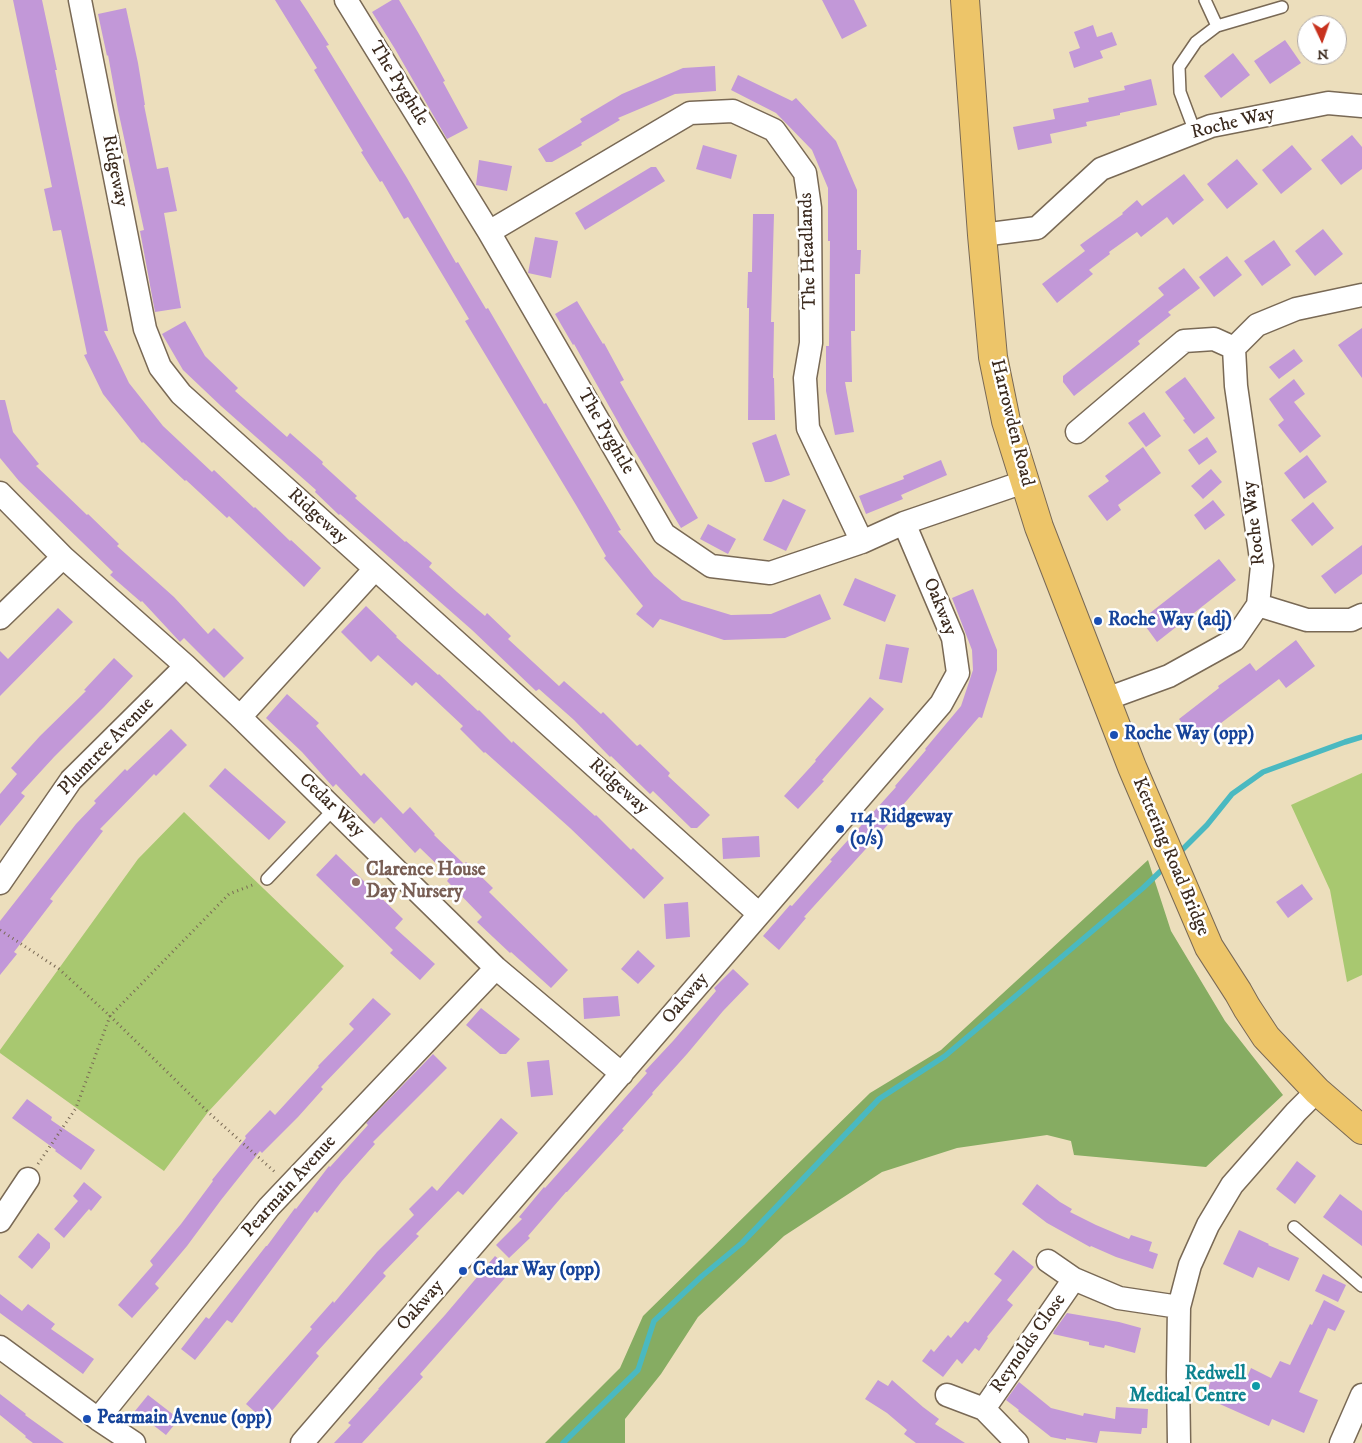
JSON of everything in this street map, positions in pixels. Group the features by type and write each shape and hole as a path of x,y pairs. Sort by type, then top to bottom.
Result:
{"main road":[{"name":"Harrowden Road","path":"965,0 982,235 994,357 1006,421 1039,527 1132,767"},
{"name":"Kettering Road Bridge","path":"1132,767 1209,947 1266,1036 1317,1091"},
{"path":"1317,1091 1362,1130"}],"street":[{"name":"Ridgeway","path":"80,0 145,329 160,366 181,394 759,914"},
{"name":"The Pyghtle","path":"346,0 489,232 664,534 711,566 770,573 862,542 904,523 1024,482"},
{"name":"Roche Way","path":"982,235 1037,228 1101,168 1211,126 1328,103 1362,106"},
{"name":"The Headlands","path":"489,232 690,113 732,111 774,130 805,173 810,208 811,343 805,378 808,428 862,542"},
{"path":"1077,432 1184,341 1214,339 1234,348 1257,325 1296,309 1362,295"},
{"name":"Roche Way","path":"1106,699 1169,676 1234,640 1258,605 1262,566 1236,386 1234,348"},
{"name":"Cedar Way","path":"0,493 63,557 186,666 240,717 496,968 622,1074"},
{"name":"Oakway","path":"302,1443 941,704 958,673 954,638 904,523"},
{"path":"0,618 63,557"},
{"path":"240,717 375,569"},
{"path":"1258,605 1307,620 1351,620 1362,615"},
{"name":"Plumtree Avenue","path":"0,883 71,780 186,666"},
{"name":"Pearmain Avenue","path":"98,1419 269,1207 496,968"},
{"path":"1179,1443 1179,1306 1190,1265 1208,1225 1232,1185 1317,1091"},
{"path":"0,1221 28,1178"},
{"name":"Reynolds Close","path":"1048,1261 1074,1279 1119,1298 1179,1306"},
{"name":"Reynolds Close","path":"984,1409 1074,1279"},
{"path":"0,1347 134,1443"},
{"path":"1341,1443 1362,1394"},
{"name":"Reynolds Close","path":"947,1395 984,1409 1017,1443"}],"lane":[{"path":"1205,0 1217,26"},
{"path":"1196,132 1180,92 1179,67 1196,42 1217,26 1282,7"},
{"path":"267,879 334,809"},
{"path":"1294,1227 1362,1286"}],"path":[{"path":"28,1178 76,1108 110,1016 229,894 267,879"},
{"path":"0,930 59,969 208,1112 290,1186"}],"green space":[{"path":"1362,773 1362,975 1347,982 1330,890 1291,805"},
{"path":"184,812 344,966 208,1112 164,1171 0,1053 0,1050 138,859"},
{"path":"1148,860 1171,931 1225,1021 1283,1095 1206,1167 1074,1155 1071,1141 1047,1135 957,1148 882,1172 784,1236 698,1317 661,1374 625,1419 625,1443 545,1443 620,1368 643,1316 870,1093 941,1050"}],"building":[{"path":"13,0 42,0 108,331 104,331 129,383 163,426 321,568 304,587 229,516 227,518 142,443 103,394 84,355 87,354 61,230 53,231 44,189 52,187"},
{"path":"275,0 300,0 308,12 329,45 326,46 407,178 456,263 458,262 486,309 488,308 544,404 546,403 621,530 618,531 654,576 682,600 731,615 771,614 820,594 831,619 785,638 724,640 660,619 653,628 636,614 643,606 604,558 606,556 465,321 469,319 408,217 404,219 382,181 380,182 361,152 363,151 314,70 317,68"},
{"path":"392,0 399,0 445,81 443,82 468,128 447,139 372,12"},
{"path":"822,0 854,0 867,26 842,39"},
{"path":"126,8 157,169 168,167 177,211 164,213 181,308 155,312 140,231 144,230 98,14"},
{"path":"1093,25 1097,37 1112,32 1117,45 1100,51 1103,58 1074,68 1069,52 1080,48 1074,32"},
{"path":"1285,40 1297,57 1298,65 1270,84 1254,61"},
{"path":"1233,53 1250,75 1221,98 1204,76"},
{"path":"715,66 716,91 675,94 618,118 620,120 552,162 546,162 538,149 582,122 580,119 622,94 683,68"},
{"path":"738,75 792,101 796,98 836,141 857,190 857,250 861,250 860,274 855,274 855,331 851,331 852,382 845,382 854,432 835,435 826,391 826,346 829,346 830,241 828,241 828,188 812,150 776,113 731,90"},
{"path":"1151,79 1157,105 1086,122 1087,126 1050,134 1052,143 1018,150 1013,127 1055,119 1053,109 1089,102 1088,98 1125,90 1124,86"},
{"path":"1352,135 1362,147 1362,169 1341,185 1321,160"},
{"path":"703,145 737,155 731,179 696,169"},
{"path":"1292,145 1312,169 1281,194 1262,170"},
{"path":"1237,159 1258,184 1227,209 1207,184"},
{"path":"479,160 512,166 507,191 476,185"},
{"path":"651,167 656,167 665,181 585,230 575,213"},
{"path":"1184,174 1204,200 1173,225 1167,217 1141,237 1137,232 1109,252 1110,254 1089,270 1093,274 1057,303 1042,284 1085,251 1080,245 1123,214 1137,200 1142,206"},
{"path":"753,214 774,214 771,322 774,322 773,378 775,420 748,420 749,308 747,308 748,272 752,272"},
{"path":"1323,229 1343,254 1315,276 1295,251"},
{"path":"535,237 558,241 551,278 528,273"},
{"path":"1274,240 1291,265 1262,286 1244,261"},
{"path":"1227,256 1242,275 1214,297 1199,277"},
{"path":"1184,268 1200,288 1168,312 1171,315 1138,341 1140,344 1074,396 1063,382 1063,376 1164,295 1158,288"},
{"path":"577,301 604,343 624,380 620,382 698,518 681,528 555,314"},
{"path":"185,321 205,356 238,388 235,391 287,437 290,433 323,462 322,464 357,496 355,498 432,563 429,567 457,592 485,616 487,613 511,636 508,639 559,686 564,681 601,714 603,712 637,746 640,744 670,773 668,776 710,815 697,828 691,828 653,791 650,794 574,720 539,689 536,691 472,630 339,515 315,492 316,490 221,406 183,370 162,334"},
{"path":"1362,328 1362,378 1338,345"},
{"path":"1294,349 1303,361 1279,379 1269,367"},
{"path":"1185,377 1215,418 1194,434 1165,392"},
{"path":"1294,379 1305,394 1294,402 1321,436 1300,453 1278,425 1284,420 1269,399"},
{"path":"0,400 5,400 13,432 39,464 36,466 119,544 117,546 174,597 208,634 214,628 244,658 224,678 184,638 180,642 142,601 110,575 113,572 19,481 0,458"},
{"path":"1144,412 1161,436 1146,447 1128,423"},
{"path":"776,434 790,475 771,482 765,482 752,443"},
{"path":"1207,437 1217,452 1199,465 1188,450"},
{"path":"1143,447 1161,473 1118,505 1121,510 1107,521 1088,496 1109,481 1105,476"},
{"path":"1307,455 1327,482 1304,499 1284,473"},
{"path":"941,460 947,475 901,495 903,499 866,514 859,496 904,479 903,476"},
{"path":"1211,469 1222,482 1203,499 1191,486"},
{"path":"783,499 806,510 786,551 763,540"},
{"path":"1213,500 1225,515 1205,530 1194,515"},
{"path":"1313,502 1334,528 1312,546 1291,520"},
{"path":"708,524 736,539 728,554 700,539"},
{"path":"1362,545 1362,574 1335,594 1321,576"},
{"path":"1219,559 1236,580 1157,642 1141,620"},
{"path":"855,578 896,595 885,622 843,605"},
{"path":"973,589 997,650 997,670 982,718 979,717 902,806 903,808 804,917 806,918 779,950 763,936 790,905 792,906 832,861 830,860 896,787 961,706 973,670 972,650 952,598"},
{"path":"366,606 396,637 479,710 512,743 513,741 664,878 644,899 570,828 484,753 460,729 463,726 416,682 412,686 378,655 371,662 341,632"},
{"path":"58,608 73,622 0,696 0,651 8,659"},
{"path":"1296,640 1315,666 1286,688 1279,679 1196,742 1179,719 1219,688 1218,686 1250,663 1256,671"},
{"path":"886,644 909,648 902,683 879,679"},
{"path":"114,658 133,676 21,793 25,796 0,826 0,794 17,774 11,768 40,736 86,691 84,690"},
{"path":"287,694 319,723 316,726 361,776 364,773 403,814 410,807 434,835 464,864 466,862 493,888 489,892 568,970 551,988 477,922 482,917 447,881 450,877 420,848 415,853 381,817 374,824 336,784 333,787 302,752 266,718"},
{"path":"870,697 884,709 798,809 784,796"},
{"path":"171,729 187,745 156,776 154,774 100,829 103,831 50,899 53,901 14,952 17,954 0,975 0,921 76,824 96,803 94,801 125,769 127,771"},
{"path":"225,768 286,822 269,840 209,786"},
{"path":"759,836 760,857 723,859 722,838"},
{"path":"336,854 403,919 395,928 435,964 420,980 390,953 393,950 316,875"},
{"path":"1302,884 1313,899 1288,918 1276,902"},
{"path":"688,902 690,937 666,939 664,904"},
{"path":"638,950 655,966 638,984 621,969"},
{"path":"733,969 749,984 652,1093 622,1129 624,1130 528,1236 530,1238 509,1258 496,1245 522,1219 519,1217 544,1187 647,1073 645,1071 716,991 714,988"},
{"path":"618,996 620,1016 584,1019 583,998"},
{"path":"373,998 391,1014 321,1087 323,1089 298,1117 262,1153 260,1151 187,1246 155,1284 159,1288 132,1318 118,1305 153,1265 150,1261 181,1224 212,1180 246,1138 245,1136 270,1110 275,1115 354,1029 349,1024"},
{"path":"481,1008 520,1039 506,1054 500,1054 466,1025"},
{"path":"433,1054 447,1068 373,1142 375,1144 317,1213 315,1211 232,1323 227,1320 195,1360 181,1349 206,1317 209,1319 329,1166 368,1125 366,1123"},
{"path":"549,1060 553,1095 531,1097 527,1062"},
{"path":"27,1099 52,1117 51,1120 95,1150 81,1170 12,1118"},
{"path":"501,1118 518,1133 463,1195 458,1191 416,1234 419,1236 383,1273 386,1276 316,1353 319,1356 264,1420 246,1404 312,1329 310,1327 333,1301 334,1303 377,1252 414,1215 409,1209 432,1186 437,1191"},
{"path":"1297,1161 1316,1176 1295,1204 1276,1189"},
{"path":"84,1182 102,1197 64,1238 54,1229 78,1201 73,1196"},
{"path":"1037,1184 1072,1209 1070,1212 1129,1239 1131,1235 1152,1242 1149,1251 1158,1254 1153,1269 1090,1247 1047,1223 1022,1204"},
{"path":"1340,1194 1362,1211 1362,1246 1323,1217"},
{"path":"1239,1230 1299,1258 1289,1281 1258,1267 1253,1278 1223,1264"},
{"path":"38,1233 50,1243 50,1248 32,1269 18,1257"},
{"path":"1013,1250 1034,1267 1007,1300 1013,1305 987,1337 979,1351 975,1348 962,1364 957,1359 943,1377 922,1361 931,1349 934,1352 948,1335 951,1338 965,1321 968,1323 1002,1280 994,1274"},
{"path":"495,1256 512,1270 420,1374 423,1377 362,1443 334,1443 351,1425 348,1423"},
{"path":"1323,1274 1346,1285 1338,1302 1315,1291"},
{"path":"0,1294 22,1311 28,1304 55,1324 51,1329 94,1359 83,1374 0,1313"},
{"name":"Redwell Medical Centre","path":"1324,1300 1345,1311 1335,1331 1328,1328 1299,1392 1318,1400 1304,1433 1272,1419 1269,1426 1204,1397 1217,1367 1246,1380 1251,1368 1271,1378 1280,1361 1290,1365"},
{"path":"1067,1313 1119,1322 1141,1328 1135,1353 1105,1345 1104,1348 1089,1345 1089,1342 1053,1334"},
{"path":"878,1380 888,1386 892,1380 939,1419 935,1424 965,1443 916,1443 904,1434 907,1430 887,1413 865,1399"},
{"path":"1019,1382 1051,1408 1083,1416 1084,1413 1115,1419 1116,1407 1148,1409 1147,1428 1142,1428 1141,1434 1100,1431 1097,1443 1051,1437 1006,1400"},
{"path":"0,1394 64,1443 33,1443 25,1437 0,1415"},
{"path":"148,1395 179,1419 166,1435 135,1411"}],"waterway":[{"path":"1177,855 1207,825 1232,794 1263,772 1362,737"},
{"path":"563,1443 638,1370 654,1321 702,1276 742,1243 879,1099 945,1056 1143,888 1167,865"}],"place":[{"name":"Roche Way (adj)","path":"1098,621"},
{"name":"Roche Way (opp)","path":"1114,735"},
{"name":"114 Ridgeway (o/s)","path":"840,829"},
{"name":"Clarence House Day Nursery","path":"356,882"},
{"name":"Cedar Way (opp)","path":"463,1271"},
{"name":"Redwell Medical Centre","path":"1256,1386"},
{"name":"Pearmain Avenue (opp)","path":"87,1419"}]}
